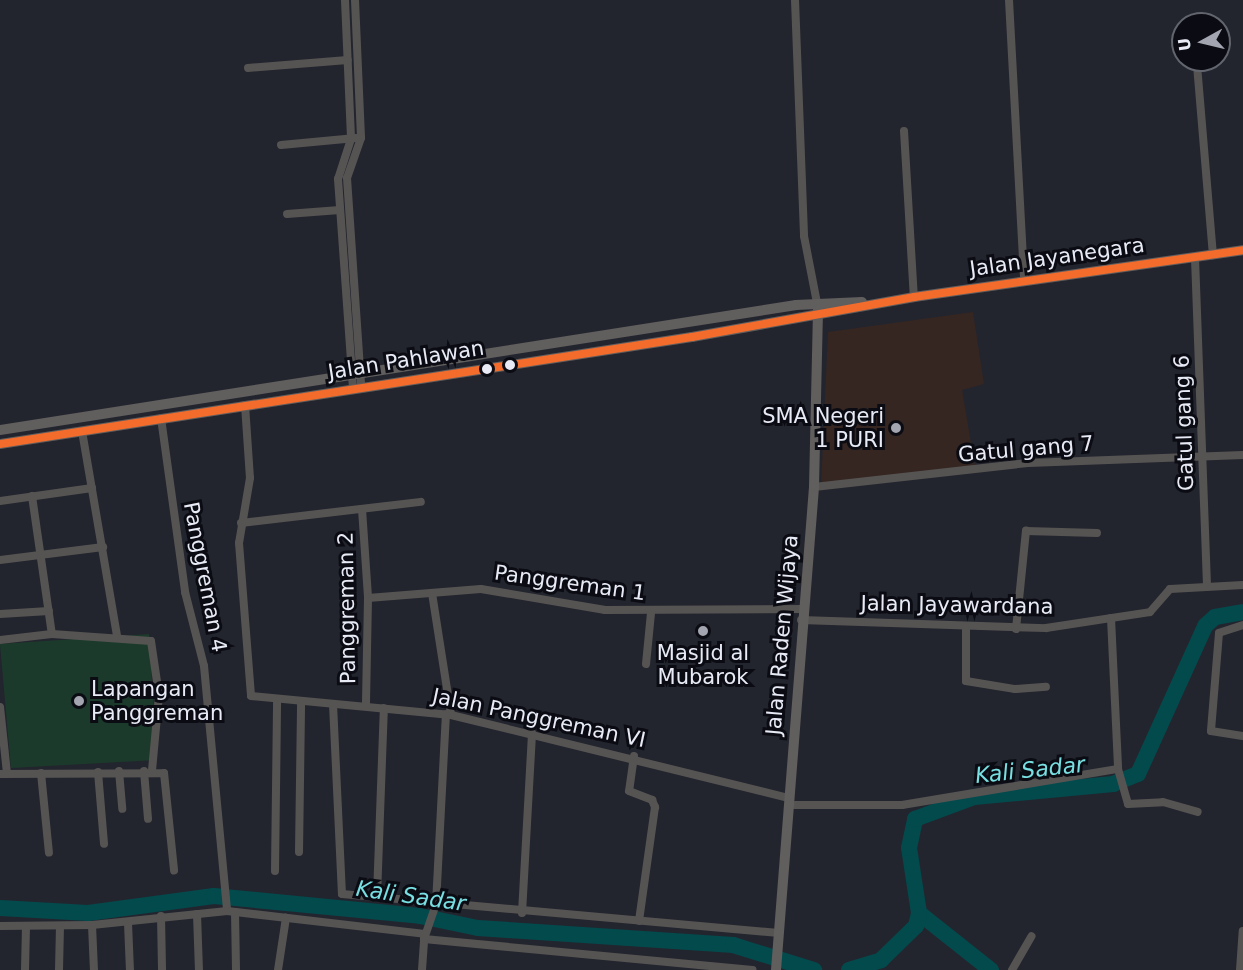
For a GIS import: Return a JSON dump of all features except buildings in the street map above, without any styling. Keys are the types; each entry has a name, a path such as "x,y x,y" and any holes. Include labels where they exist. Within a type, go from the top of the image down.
{"main road":[{"name":"Jalan Jayanegara","path":"819,316 914,297 1243,250"},
{"name":"Jalan Jayanegara","path":"818,303 877,303"},
{"name":"Jalan Raden Wijaya","path":"776,968 802,614 814,487 818,303"},
{"name":"Jalan Pahlawan","path":"0,430 818,303"},
{"name":"Jalan Pahlawan","path":"0,444 487,366 819,316"},
{"path":"485,354 487,366"},
{"path":"183,401 184,415"}],"street":[{"path":"345,0 351,139 339,173 340,210 357,387"},
{"path":"355,0 361,138 346,178 355,374"},
{"path":"795,0 804,236 818,303"},
{"path":"1009,0 1024,281"},
{"path":"248,69 348,60"},
{"path":"1198,72 1213,255"},
{"path":"904,131 914,297"},
{"path":"281,145 361,138"},
{"path":"287,214 340,210"},
{"name":"Gatul gang 6","path":"1195,258 1208,587"},
{"path":"245,405 250,478 241,523 421,502"},
{"name":"Panggreman 4","path":"161,418 185,592 204,666 224,886 226,900 231,911 236,970"},
{"path":"82,431 117,635"},
{"name":"Gatul gang 7","path":"814,487 1028,463 1243,455"},
{"path":"0,501 92,488"},
{"path":"32,496 52,634"},
{"name":"Panggreman 2","path":"362,509 368,598 366,706"},
{"name":"Jalan Panggreman VI","path":"241,523 249,692 277,700 366,706 448,715 634,756 789,801 902,805 1118,771"},
{"path":"1017,629 1026,531 1097,533"},
{"path":"0,560 103,547"},
{"name":"Jalan Jayawardana","path":"802,614 1017,629 1111,618 1154,610 1170,589 1243,585"},
{"name":"Panggreman 1","path":"368,598 498,590 605,610 651,613 802,614"},
{"path":"422,970 425,936 436,904 448,715 432,593"},
{"path":"0,614 49,611"},
{"path":"646,664 651,613"},
{"path":"1111,618 1118,771 1128,804 1163,802 1198,812"},
{"path":"1243,625 1219,633 1211,731 1243,736"},
{"path":"966,626 966,681 1015,689 1046,687"},
{"path":"0,640 52,634 117,635 152,644 159,694 148,771 148,819"},
{"path":"275,871 277,700"},
{"path":"299,852 301,702"},
{"path":"333,704 338,890 522,913 639,921 779,935"},
{"path":"0,707 3,774 148,771 167,776 174,870"},
{"path":"377,896 384,708"},
{"path":"522,913 532,733"},
{"path":"634,756 629,791 652,800 655,807 639,921"},
{"path":"119,771 122,809"},
{"path":"98,772 104,844"},
{"path":"41,773 49,853"},
{"path":"0,926 92,926 128,923 161,916 231,911 425,936 753,970"},
{"path":"197,914 199,970"},
{"path":"161,916 162,970"},
{"path":"278,970 286,918"},
{"path":"128,923 130,970"},
{"path":"25,970 26,926"},
{"path":"92,926 94,970"},
{"path":"59,970 60,927"},
{"path":"1240,970 1243,931"},
{"path":"1012,970 1032,936"}],"shaded area":[{"name":"SMA Negeri 1 PURI","path":"973,312 984,384 962,390 975,467 821,486 828,332"}],"green space":[{"name":"Lapangan Panggreman","path":"149,634 157,760 11,768 0,644"}],"waterway":[{"name":"Kali Sadar","path":"849,970 881,960 916,926 919,913 909,848 915,819 974,797 1113,784 1138,774 1205,626 1215,617 1243,612"},
{"name":"Kali Sadar","path":"0,908 88,913 214,896 420,916 478,928 733,945 814,970"},
{"path":"919,913 991,970"}],"transit line":[{"path":"0,444 692,337 914,297 1243,250"}],"place":[{"name":"SMA Negeri 1 PURI","path":"896,428"},
{"name":"Masjid al Mubarok","path":"703,631"},
{"name":"Lapangan Panggreman","path":"79,701"}]}
